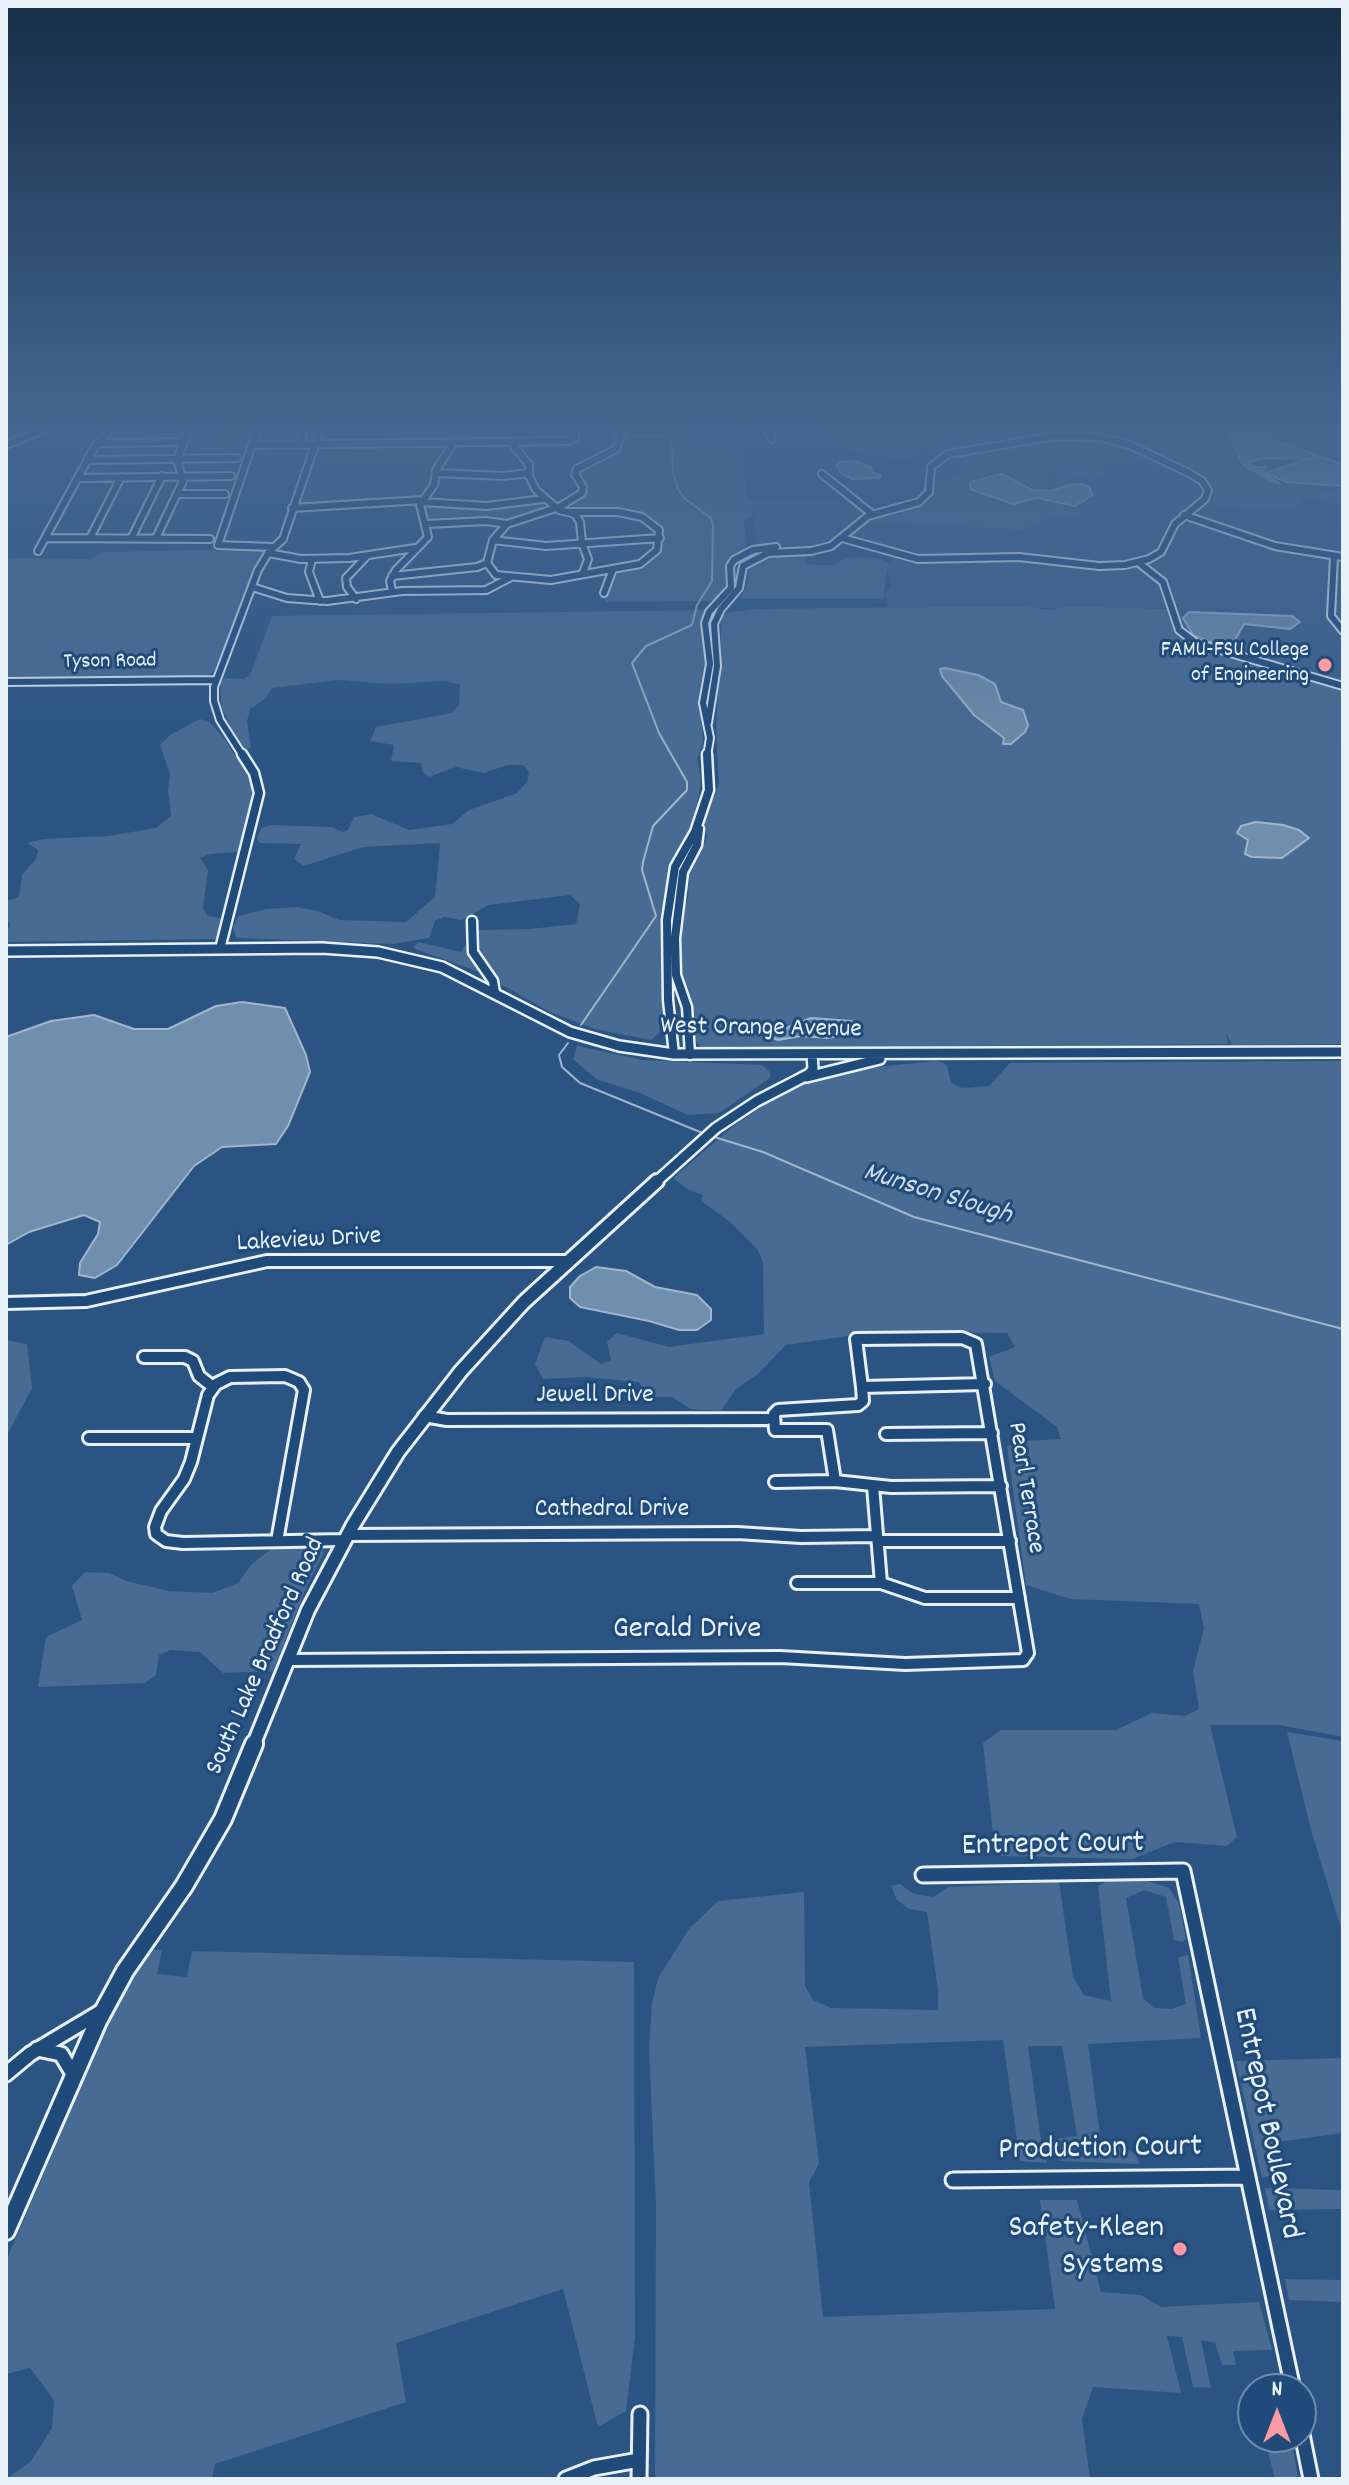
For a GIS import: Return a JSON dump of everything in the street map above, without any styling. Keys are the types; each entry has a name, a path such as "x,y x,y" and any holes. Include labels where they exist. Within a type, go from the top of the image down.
{"main road":[{"name":"West Orange Avenue","path":"6,951 322,948 378,952 442,967 570,1032 619,1046 674,1054 1343,1052"},
{"path":"803,1078 812,1070 812,1054"},
{"name":"South Lake Bradford Road","path":"6,2231 73,2074 125,1971 191,1875 223,1819 287,1660 346,1537 424,1416 509,1318 716,1128 757,1101 803,1078 859,1063 925,1054"}],"street":[{"path":"38,551 41,546"},
{"path":"228,546 271,550 312,559 366,557 415,548"},
{"path":"220,949 259,793 254,773 228,735 217,712 213,694 215,680 252,587 275,546"},
{"path":"392,591 392,576 418,546"},
{"path":"491,546 487,563 492,573 551,580 645,561 658,546"},
{"path":"583,546 588,559 583,573"},
{"path":"674,1054 668,986 668,908 675,867 699,822 710,786 706,761 710,741 703,703 710,664 706,619 731,588 730,566 734,560 747,552 813,546"},
{"path":"871,546 918,559 1019,557 1107,566 1139,563 1161,552 1164,546"},
{"path":"1275,546 1343,557"},
{"path":"708,723 717,666 715,620 739,588 743,566 766,550"},
{"path":"1334,556 1331,616 1343,631"},
{"path":"356,599 347,587 346,578 366,557"},
{"path":"312,559 309,572 320,601"},
{"path":"392,576 477,567 487,563"},
{"path":"1139,563 1166,586 1177,626 1192,641 1215,652 1343,686"},
{"path":"604,593 613,569"},
{"path":"252,587 287,598 320,601 356,599 392,591 486,590 511,577"},
{"path":"486,590 489,600"},
{"name":"Tyson Road","path":"6,682 215,680"},
{"path":"690,1055 687,1007 676,975 675,938 682,878 699,840 699,822"},
{"path":"472,921 473,952 493,981 495,993"},
{"name":"Lakeview Drive","path":"6,1303 86,1301 267,1261 569,1261"},
{"name":"Pearl Terrace","path":"862,1387 856,1339 969,1339 978,1347 1019,1598"},
{"path":"144,1357 185,1357 193,1361 199,1376 212,1388"},
{"path":"89,1438 197,1438 212,1388 230,1377 285,1376 303,1386 305,1397 277,1541"},
{"path":"835,1481 827,1430 775,1430 774,1414 778,1410 858,1405 863,1401 862,1387 985,1384"},
{"name":"Jewell Drive","path":"424,1416 447,1420 767,1419"},
{"path":"886,1434 992,1433"},
{"name":"Cathedral Drive","path":"197,1438 187,1473 157,1520 156,1534 166,1541 737,1533 1010,1541"},
{"path":"775,1482 1001,1486"},
{"path":"873,1486 881,1583"},
{"path":"797,1583 881,1583 925,1598 1019,1598"},
{"name":"Gerald Drive","path":"287,1660 780,1657 905,1664 1010,1663 1023,1660 1028,1653 1019,1598"},
{"name":"Entrepot Court","path":"923,1875 1183,1871"},
{"name":"Entrepot Boulevard","path":"1183,1871 1290,2373"},
{"path":"6,2074 37,2049 105,2009"},
{"path":"37,2049 61,2054 73,2074"},
{"name":"Production Court","path":"953,2180 1247,2177"},
{"path":"639,2479 640,2414"},
{"path":"1306,2453 1311,2479"},
{"path":"566,2479 594,2468 639,2460"}],"shaded area":[{"path":"659,546 747,548 728,561 724,589 714,601 607,602 603,598 618,571 637,566"},
{"path":"756,546 834,546 765,556"},
{"path":"863,546 1343,546 1343,689 1197,647 1180,637 1171,626 1168,608 888,607 885,590 891,589 887,565 892,564 889,554"},
{"path":"268,549 258,563 214,671 208,675 6,679 6,558 91,559 102,552"},
{"path":"805,555 805,563 815,565 835,565 843,559 860,557 881,559 888,563 883,599 740,599 748,583 748,571 758,560 766,556"},
{"path":"1020,606 1051,610 1068,606 1166,609 1179,637 1205,651 1343,689 1343,1044 1232,1045 1226,1033 1228,1044 701,1048 694,1038 682,976 681,919 688,897 689,875 707,837 704,820 719,784 716,728 722,617 726,613 754,609"},
{"path":"707,610 702,630 706,668 700,699 703,743 697,758 701,778 699,795 690,828 668,869 663,990 669,1025 651,1040 595,1029 550,1012 479,972 413,948 418,942 461,952 475,930 576,924 580,904 570,895 489,905 461,920 444,917 435,921 429,938 394,944 236,938 233,927 239,916 266,909 296,907 318,911 339,920 406,922 435,897 440,843 363,847 304,866 294,859 301,844 260,843 257,838 261,828 272,825 331,827 343,832 348,830 354,817 371,814 409,830 452,824 469,810 517,793 527,782 529,772 523,765 507,765 484,773 456,767 429,777 422,771 421,763 391,761 394,745 370,741 376,727 452,713 459,705 460,684 444,681 391,684 338,680 272,688 265,699 250,709 247,721 251,747 247,750 237,740 222,708 220,683 225,678 244,679 250,675 272,616"},
{"path":"1189,612 1292,616 1300,622 1290,629 1244,624 1233,644 1226,648 1193,635 1183,618"},
{"path":"940,669 978,675 995,684 1001,702 1023,710 1028,725 1025,732 1011,744 1003,744 1004,738 974,715 942,676"},
{"path":"200,719 209,722 224,738 247,774 252,790 250,819 239,852 210,854 200,858 208,870 203,908 207,916 221,918 216,939 6,942 6,932 11,923 6,921 6,901 19,897 22,875 36,859 38,850 27,843 43,839 108,836 156,828 171,816 170,774 160,745 170,735"},
{"path":"1256,822 1283,825 1299,830 1309,838 1282,858 1252,857 1245,854 1248,840 1237,833 1241,826"},
{"path":"242,1002 285,1008 306,1055 310,1072 288,1126 276,1144 222,1147 194,1166 117,1265 95,1278 79,1275 80,1263 98,1234 100,1222 84,1215 29,1232 6,1245 6,1037 51,1021 94,1015 134,1029 168,1029 216,1006"},
{"path":"811,1018 851,1021 860,1026 862,1032 828,1038 801,1036 778,1040 769,1036 773,1029 784,1029"},
{"path":"577,1046 642,1060 762,1065 771,1073 770,1078 719,1113 688,1115 640,1093 596,1079 573,1059"},
{"path":"937,1061 947,1065 951,1083 962,1088 989,1086 1010,1063 1343,1061 1343,1737 1280,1725 1210,1725 1237,1837 1227,1846 1175,1842 1132,1859 1002,1856 994,1844 983,1743 1001,1730 1116,1730 1152,1713 1185,1716 1199,1709 1193,1671 1204,1628 1199,1604 1070,1599 1026,1585 1007,1446 1022,1441 1061,1439 1057,1427 995,1381 989,1357 1015,1347 1007,1333 875,1332 786,1345 758,1374 736,1389 721,1411 691,1409 672,1397 648,1397 639,1382 585,1377 543,1379 535,1364 545,1337 569,1341 601,1364 611,1360 607,1342 617,1333 669,1347 764,1334 763,1262 757,1249 729,1221 701,1201 703,1195 687,1189 673,1178 731,1128 767,1103 812,1080 866,1068"},
{"path":"596,1267 626,1271 655,1287 697,1295 711,1309 711,1320 697,1330 679,1330 580,1307 570,1298 570,1287 580,1276"},
{"path":"6,1340 27,1344 32,1388 6,1437"},
{"path":"275,1546 322,1548 324,1553 306,1588 273,1671 223,1673 200,1652 171,1650 159,1655 156,1675 145,1683 38,1687 46,1637 82,1620 72,1586 85,1572 109,1573 126,1581 169,1591 213,1593 238,1583 251,1565"},
{"path":"1287,1732 1343,1741 1343,1935 1311,1830"},
{"path":"1110,1879 1145,1880 1169,1888 1179,1903 1186,1939 1182,1942 1174,1940 1166,1897 1144,1890 1126,1898 1143,1998 1154,2008 1172,2009 1186,2004 1178,1957 1188,1955 1201,2038 1088,2044 1101,2143 1124,2145 1137,2156 1139,2164 1059,2161 1056,2139 1077,2136 1062,2046 1028,2046 1041,2141 1048,2154 1046,2163 1020,2161 1003,2040 805,2047 819,2164 809,2182 823,2317 1055,2309 1040,2200 1077,2200 1101,2292 1141,2295 1161,2307 1259,2302 1272,2350 1233,2351 1236,2365 1222,2365 1215,2343 1201,2340 1211,2388 1193,2387 1182,2337 1167,2336 1181,2393 1093,2387 1082,2419 1090,2479 655,2479 656,2205 649,2048 652,2003 658,1978 689,1929 718,1901 804,1892 805,1986 813,2000 831,2008 938,2010 927,1912 909,1909 897,1900 891,1886 900,1884 914,1894 933,1897 949,1887 1059,1882 1073,1977 1084,1995 1111,2001 1098,1886"},
{"path":"145,1949 162,1950 157,1974 187,1977 192,1951 634,1962 635,2337 626,2411 598,2427 563,2289 396,2343 406,2402 215,2464 212,2479 6,2479 31,2461 52,2428 54,2400 30,2368 6,2374 6,2261 75,2101 85,2062"},
{"path":"1343,2058 1343,2133 1277,2142 1273,2174 1262,2178 1236,2061"},
{"path":"1265,2188 1343,2190 1343,2209 1269,2210"},
{"path":"1285,2279 1343,2280 1343,2302 1289,2300"},
{"path":"1268,2453 1294,2453 1298,2479 1275,2479"}],"waterway":[{"name":"Munson Slough","path":"581,1025 656,916 642,870 643,862 653,826 687,790 687,782 659,733 632,663 646,646 692,625 697,605 712,581 713,546"},
{"name":"Munson Slough","path":"568,1043 559,1055 562,1067 580,1083 705,1134"},
{"name":"Munson Slough","path":"711,1136 763,1152 914,1217 1343,1329"}],"place":[{"name":"FAMU-FSU College of Engineering","path":"1325,665"},
{"name":"Safety-Kleen Systems","path":"1180,2249"}]}
